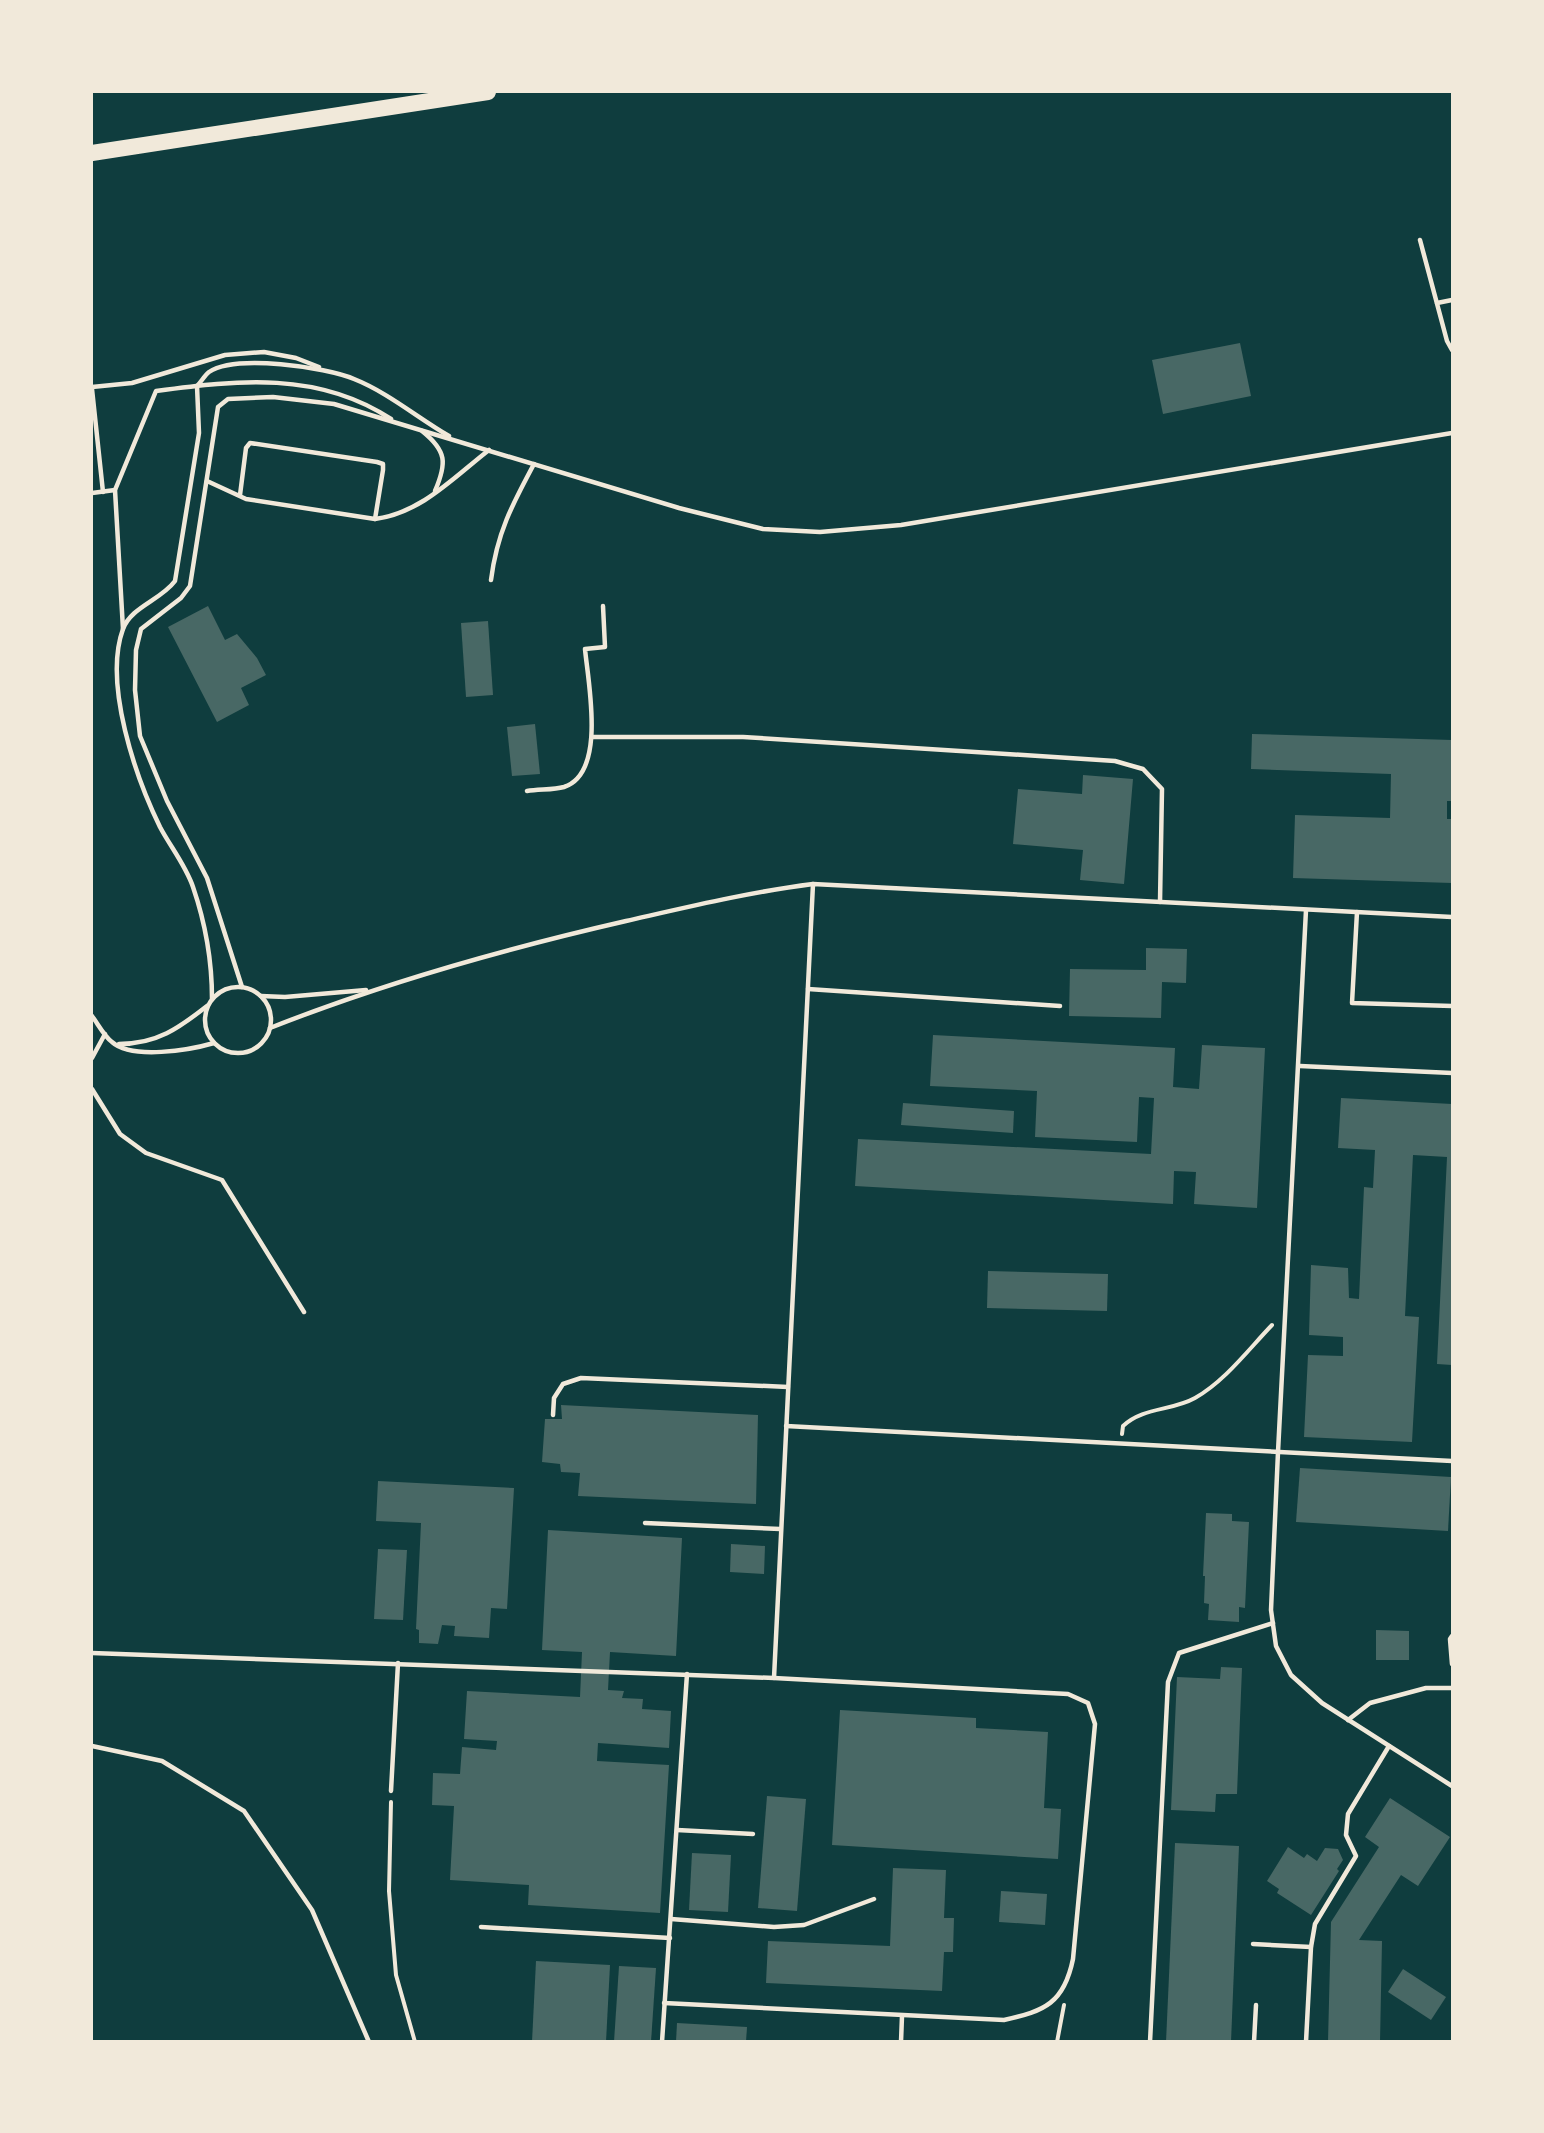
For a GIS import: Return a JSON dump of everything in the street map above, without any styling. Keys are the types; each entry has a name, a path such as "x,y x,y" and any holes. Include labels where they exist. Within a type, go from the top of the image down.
{"highway":[{"path":"92,153 488,92"}],"lane":[{"path":"1420,240 1447,342 1452,350"},
{"path":"1437,303 1452,300"},
{"path":"103,492 92,388 132,383 225,355 264,352 296,358 355,379 456,440"},
{"path":"123,629 132,615 166,594 175,581 199,433 197,386 210,372 227,366 263,363 326,370"},
{"path":"212,999 211,966 193,885 160,826 132,761 121,714 118,662 123,629 115,490 156,391 272,381 337,392 370,405 397,423"},
{"path":"242,987 207,878 167,801 140,736 135,690 136,650 141,629 181,598 190,586 218,407 228,399 273,397 334,405 679,508 763,529 820,532 901,525 1452,433"},
{"path":"420,429 437,443 443,456 443,473 434,493"},
{"path":"240,495 246,448 250,443 377,462 382,464 383,470 375,519"},
{"path":"207,482 240,495 375,519 395,516 411,510 489,450"},
{"path":"491,580 496,545 510,509 534,464"},
{"path":"92,493 115,490"},
{"path":"527,790 566,786 583,771 592,750 585,649 605,647 603,606"},
{"path":"591,737 743,737 1034,753 1115,760 1135,765 1151,775 1162,789 1160,902"},
{"path":"774,1678 813,884"},
{"path":"270,1028 371,989 473,958 757,891 813,884 1452,917"},
{"path":"1306,910 1271,1610 1276,1646 1291,1675 1322,1703 1452,1786"},
{"path":"1357,912 1352,1003 1452,1006"},
{"path":"113,1044 141,1042 174,1032 207,1006 220,991 242,987 261,996 285,997 371,989"},
{"path":"808,988 1060,1006"},
{"path":"207,1006 205,1025 214,1043 231,1052 241,1053 260,1045 270,1028 270,1011 261,996"},
{"path":"92,1016 113,1044 144,1052 195,1048 214,1043"},
{"path":"92,1058 105,1034"},
{"path":"1300,1066 1452,1073"},
{"path":"92,1089 120,1134 146,1153 222,1180 304,1312"},
{"path":"554,1415 554,1398 563,1384 582,1378 788,1387"},
{"path":"786,1426 1452,1461"},
{"path":"645,1523 780,1529"},
{"path":"1150,2042 1168,1683 1179,1653 1273,1623"},
{"path":"1452,1636 1450,1639 1452,1664"},
{"path":"92,1653 774,1678 1068,1694 1088,1703 1095,1724 1074,1948 1069,1981 1055,2001 1033,2014 1004,2020 664,2003"},
{"path":"391,1791 398,1663"},
{"path":"662,2042 687,1674"},
{"path":"1348,1720 1370,1703 1426,1688 1452,1688"},
{"path":"92,1746 162,1761 244,1811 312,1910 369,2042"},
{"path":"1306,2042 1311,1947 1315,1924 1356,1856 1346,1835 1348,1814 1389,1746"},
{"path":"677,1830 753,1834"},
{"path":"672,1919 774,1927 804,1924 874,1899"},
{"path":"481,1927 670,1938"},
{"path":"1253,1944 1311,1947"},
{"path":"1254,2042 1256,2006"},
{"path":"901,2042 902,2016"}],"path":[{"path":"1121,1444 1123,1426 1134,1416 1192,1400 1212,1387 1285,1312"},
{"path":"391,1791 389,1891 396,1975 415,2042"},
{"path":"1057,2042 1069,1981"}],"building":[{"path":"1240,343 1251,396 1163,414 1152,360"},
{"path":"208,606 225,640 237,634 257,658 266,675 241,688 249,705 217,722 168,627"},
{"path":"488,621 493,695 466,697 461,623"},
{"path":"535,724 540,774 512,776 507,727"},
{"path":"1252,734 1452,740 1452,801 1447,801 1447,819 1452,819 1452,883 1293,878 1295,815 1390,818 1391,774 1251,769"},
{"path":"1083,775 1133,779 1124,884 1080,880 1083,850 1013,844 1018,789 1082,794"},
{"path":"1146,948 1187,949 1186,983 1162,982 1161,1018 1069,1016 1070,969 1146,970"},
{"path":"933,1035 1175,1048 1173,1087 1199,1089 1202,1045 1265,1048 1257,1208 1194,1204 1196,1172 1174,1171 1173,1204 855,1186 858,1139 1151,1154 1154,1098 1139,1097 1137,1142 1035,1137 1037,1091 930,1086"},
{"path":"1341,1098 1452,1104 1452,1365 1437,1364 1447,1157 1413,1155 1405,1316 1419,1317 1412,1442 1304,1437 1308,1355 1343,1356 1343,1337 1309,1335 1311,1265 1348,1268 1349,1298 1359,1299 1364,1187 1373,1188 1375,1150 1338,1148"},
{"path":"903,1103 1014,1111 1013,1133 901,1125"},
{"path":"988,1271 1108,1274 1107,1311 987,1308"},
{"path":"561,1405 758,1415 756,1504 578,1496 580,1473 561,1472 560,1464 542,1462 545,1419 562,1419"},
{"path":"1300,1468 1451,1477 1448,1531 1296,1522"},
{"path":"378,1481 514,1488 507,1609 491,1608 489,1638 454,1636 455,1626 442,1625 438,1644 419,1643 419,1630 416,1629 421,1523 376,1521"},
{"path":"1206,1513 1232,1514 1232,1521 1249,1522 1245,1608 1239,1607 1239,1622 1208,1620 1209,1604 1204,1603 1205,1576 1203,1576"},
{"path":"548,1530 682,1538 676,1656 610,1652 608,1690 624,1691 622,1698 643,1699 642,1709 671,1711 669,1748 598,1743 597,1761 669,1765 660,1913 528,1905 529,1885 450,1880 454,1806 432,1805 433,1773 460,1774 462,1747 496,1750 497,1741 464,1739 467,1691 580,1697 582,1652 542,1650"},
{"path":"731,1544 765,1546 764,1574 730,1572"},
{"path":"378,1549 407,1550 403,1620 374,1619"},
{"path":"1376,1630 1409,1631 1409,1660 1376,1660"},
{"path":"1221,1667 1242,1668 1237,1794 1216,1794 1215,1812 1171,1810 1177,1677 1220,1679"},
{"path":"840,1710 976,1718 976,1728 1048,1732 1044,1808 1061,1809 1058,1859 832,1845"},
{"path":"767,1796 806,1799 797,1911 758,1908"},
{"path":"1390,1798 1450,1837 1418,1886 1401,1875 1359,1940 1382,1941 1380,2042 1328,2042 1331,1922 1379,1847 1365,1837"},
{"path":"1175,1843 1239,1846 1231,2042 1166,2042"},
{"path":"1288,1847 1304,1858 1307,1854 1317,1861 1325,1848 1338,1849 1343,1860 1337,1869 1339,1871 1311,1915 1277,1893 1279,1889 1267,1881"},
{"path":"692,1853 731,1855 728,1912 689,1910"},
{"path":"893,1868 946,1870 944,1918 954,1918 953,1952 944,1952 942,1991 766,1983 768,1941 890,1946"},
{"path":"1001,1891 1047,1894 1045,1925 999,1922"},
{"path":"536,1961 610,1965 606,2042 532,2042"},
{"path":"619,1966 656,1968 651,2042 614,2042"},
{"path":"1403,1969 1446,1997 1431,2020 1388,1992"},
{"path":"677,2023 747,2027 746,2042 676,2042"}]}
